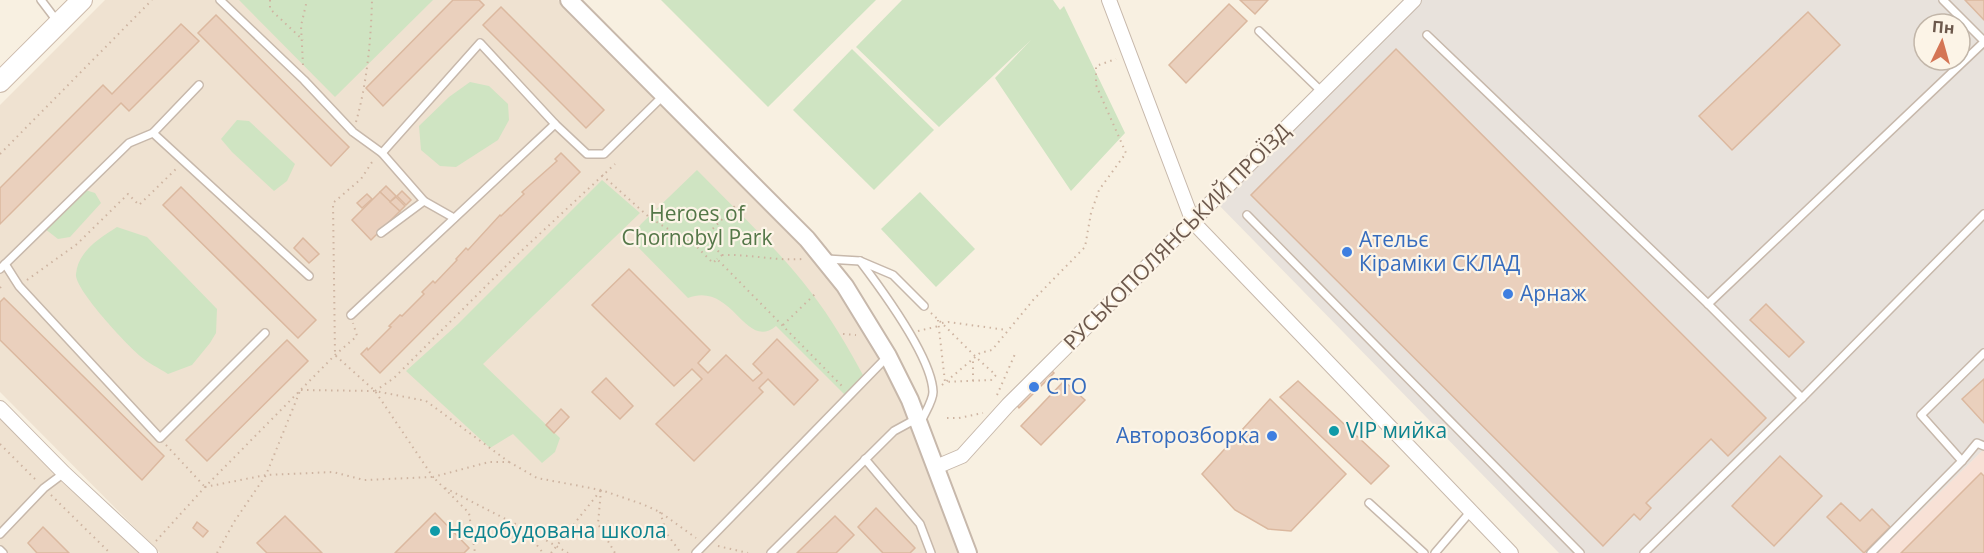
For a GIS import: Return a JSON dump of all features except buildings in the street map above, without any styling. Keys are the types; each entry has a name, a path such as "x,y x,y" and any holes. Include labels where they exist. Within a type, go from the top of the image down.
{"main road":[{"path":"0,82 82,0"}],"street":[{"path":"569,0 760,191 824,259 863,314 888,356 919,421 968,553"},
{"path":"1109,0 1193,222 1511,553"},
{"name":"РУСЬКОПОЛЯНСЬКИЙ ПРОЇЗД","path":"936,467 962,456 1008,405 1414,0"},
{"path":"0,408 148,552"}],"lane":[{"path":"41,0 58,23"},
{"path":"220,0 304,80 353,132 382,153 424,201 454,218"},
{"path":"1708,304 1984,42 1943,0"},
{"path":"1259,31 1321,91"},
{"path":"1426,35 1708,304 1802,398"},
{"path":"382,153 480,43 555,124 587,154 604,154 664,95"},
{"path":"199,85 153,133 129,143 2,267 160,438 265,333"},
{"path":"351,315 555,124"},
{"path":"153,133 309,276"},
{"path":"381,233 424,201"},
{"path":"1644,553 1984,214"},
{"path":"1247,215 1580,553"},
{"path":"824,259 861,261 893,275 924,306"},
{"path":"771,553 898,427 919,421 933,392 927,366 910,333 861,261"},
{"path":"1962,461 1921,415 1984,353"},
{"path":"696,553 888,356"},
{"path":"1871,553 1977,443 1984,446"},
{"path":"865,459 920,524 931,553"},
{"path":"0,534 44,488 64,472"},
{"path":"1370,503 1424,553"},
{"path":"1435,553 1471,511"}],"path":[{"path":"0,154 152,0"},
{"path":"270,0 270,9 303,40"},
{"path":"304,80 301,26 307,0"},
{"path":"353,132 361,105 371,33 372,0"},
{"path":"933,392 980,353 992,350 1034,299 1085,246 1090,213 1099,190 1126,153 1096,85 1096,66 1130,54"},
{"path":"382,153 374,157 361,179 333,203 335,355 375,391 433,477 469,513 475,553"},
{"path":"19,286 77,244 128,194 138,205 183,162"},
{"path":"375,391 394,378 517,255 615,164"},
{"path":"602,175 650,218 696,246 713,263 722,255 735,254 788,260 824,259"},
{"path":"696,246 736,206"},
{"path":"705,237 722,255"},
{"path":"717,259 850,394"},
{"path":"782,326 815,294"},
{"path":"924,306 975,358 996,375 991,380 945,382"},
{"path":"148,552 205,487 335,355 357,336 351,315"},
{"path":"938,320 945,382"},
{"path":"942,323 1009,331"},
{"path":"973,381 975,358"},
{"path":"301,390 375,391 426,401 509,462 537,478 601,490 660,512 705,542 748,553"},
{"path":"217,553 234,522 266,475 301,390"},
{"path":"947,418 959,418 1008,405"},
{"path":"160,438 205,487"},
{"path":"0,444 110,553"},
{"path":"205,487 266,475 333,472 364,480 433,477 489,462 509,462"},
{"path":"442,487 568,553"},
{"path":"551,553 601,490"},
{"path":"601,490 598,524 615,553"},
{"path":"660,512 668,534 681,553"},
{"path":"524,528 543,553"}],"shaded area":[{"path":"105,0 558,0 780,222 832,282 868,336 901,398 959,553 160,553 0,392 0,105"},
{"path":"1419,0 1984,0 1984,449 1878,553 1559,553 1213,199"},
{"path":"0,413 139,553 0,553"},
{"path":"1984,449 1984,553 1878,553"}],"green space":[{"path":"239,0 433,0 335,97"},
{"path":"661,0 876,0 768,107"},
{"path":"902,0 1053,0 1060,10 1064,6 1125,133 1071,191 995,78 1031,40 939,127 856,47"},
{"path":"852,49 934,130 874,190 793,110"},
{"path":"470,82 489,86 508,104 509,120 498,140 456,167 440,166 421,150 419,126 449,97"},
{"path":"237,120 249,121 295,164 287,181 274,191 221,139"},
{"name":"Heroes of Chornobyl Park","path":"697,170 784,259 832,322 864,377 846,396 776,326 765,332 756,330 716,299 703,295 688,298 635,244 636,231 641,224"},
{"path":"602,180 640,213 483,364 560,438 555,452 542,463 513,434 490,448 406,371 458,324"},
{"path":"79,188 95,193 101,203 70,237 58,239 40,225"},
{"path":"920,192 975,249 936,287 881,229"},
{"path":"117,227 147,237 217,309 216,333 192,365 168,374 143,359 102,317 83,292 76,274 81,258 97,241"}],"place":[{"name":"Ательє Кіраміки СКЛАД","path":"1347,252"},
{"name":"Арнаж","path":"1508,294"},
{"name":"СТО","path":"1034,387"},
{"name":"VIP мийка","path":"1334,431"},
{"name":"Авторозборка","path":"1272,436"},
{"name":"Недобудована школа","path":"435,531"}]}
